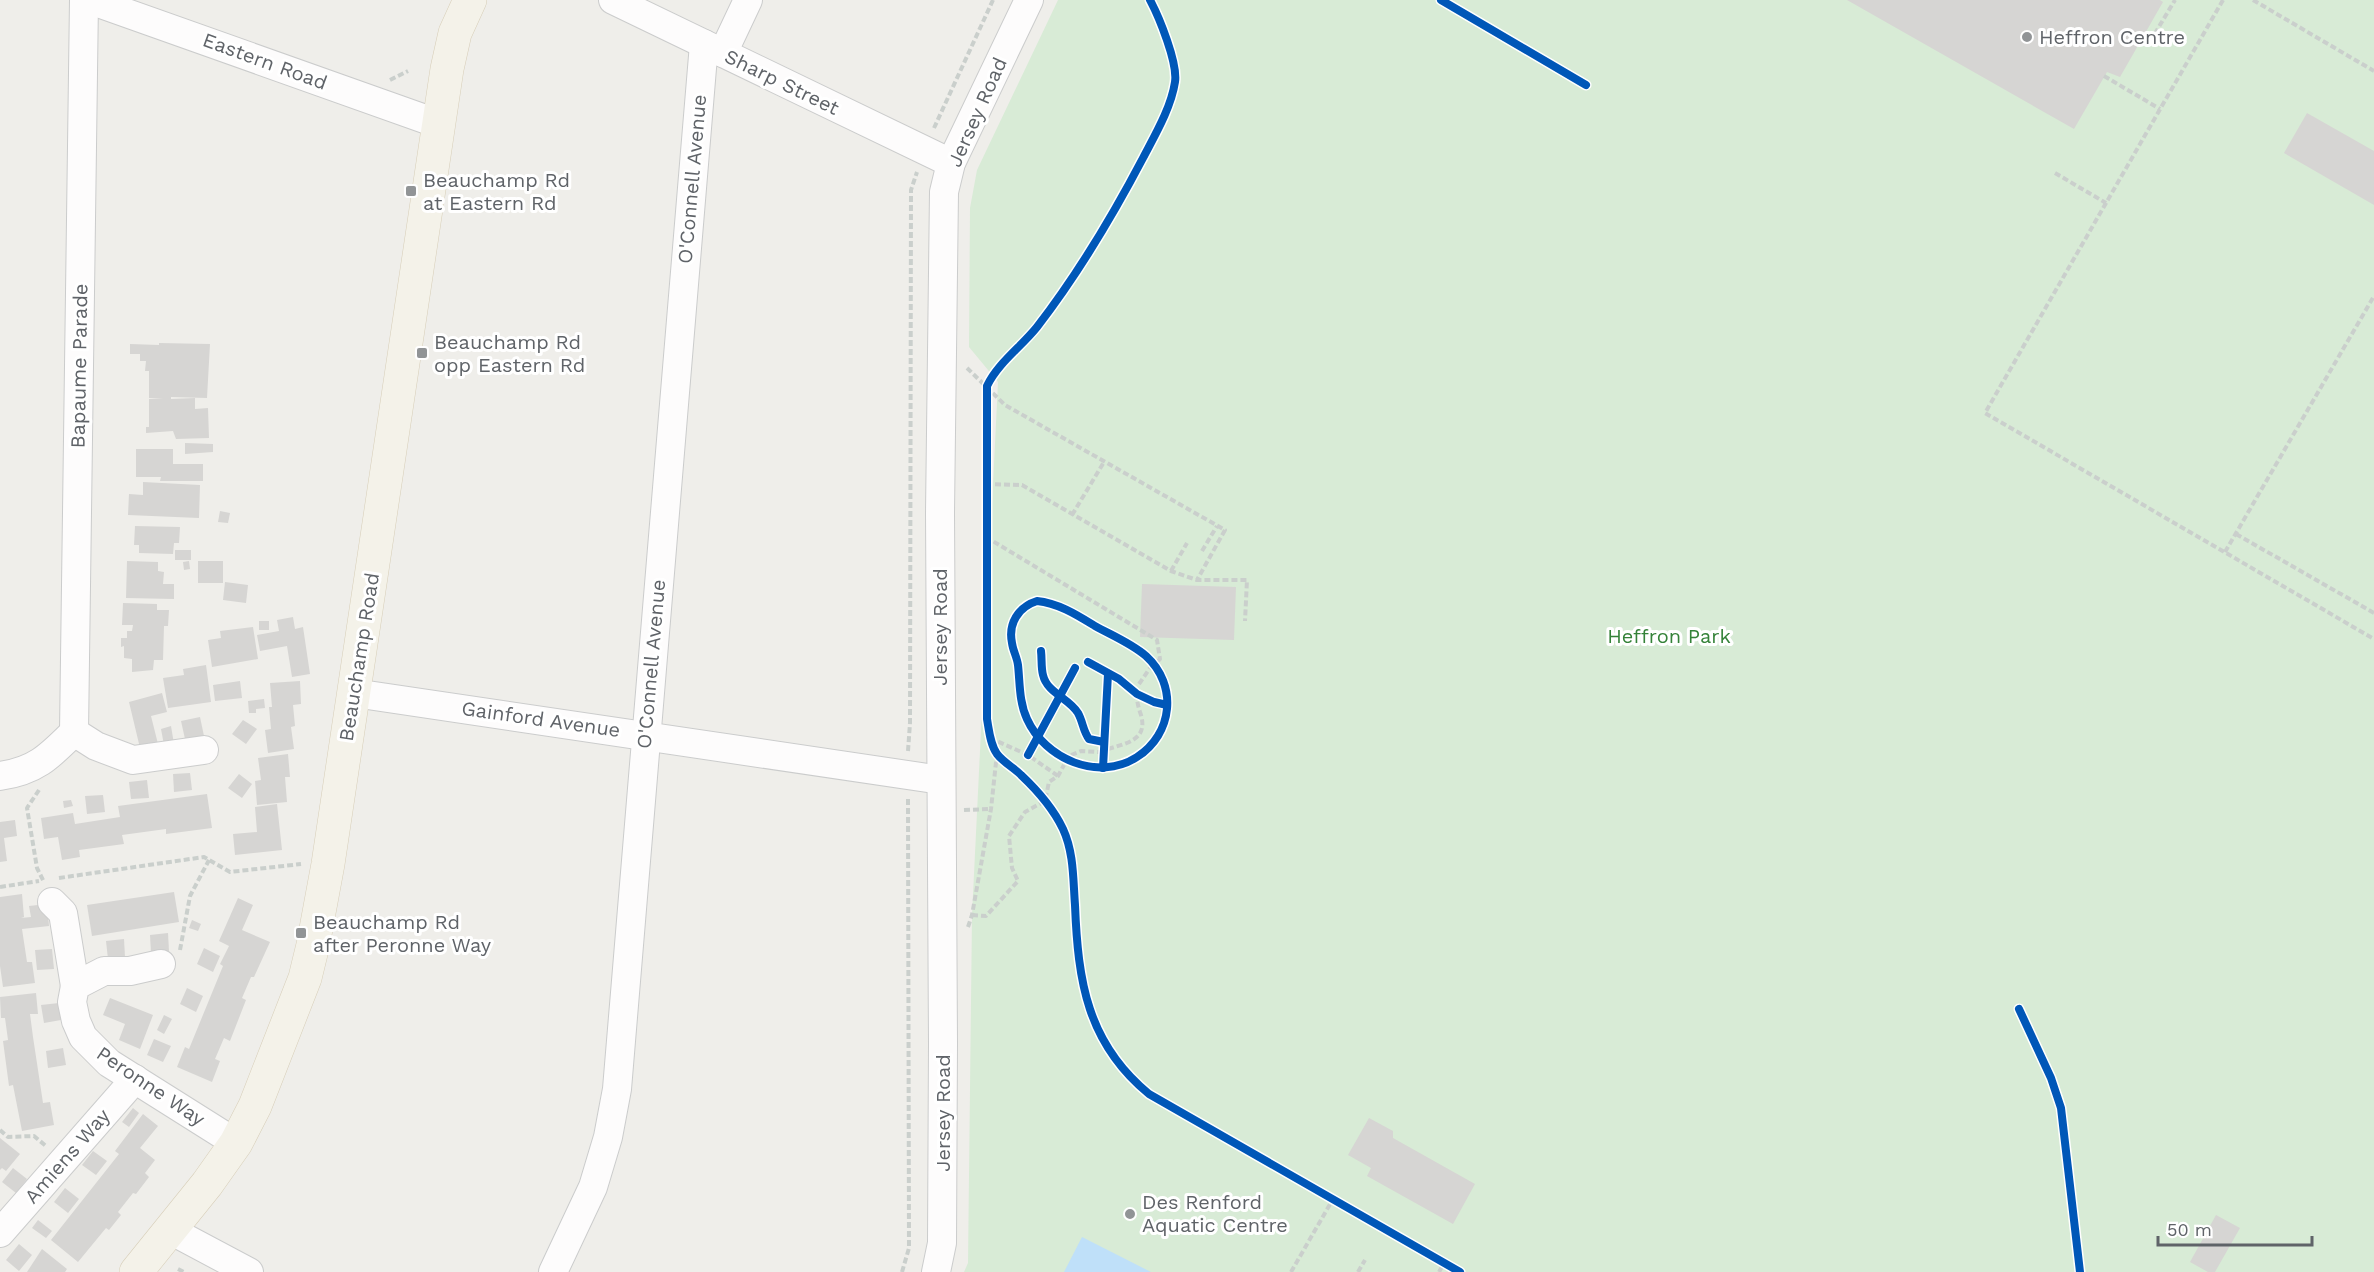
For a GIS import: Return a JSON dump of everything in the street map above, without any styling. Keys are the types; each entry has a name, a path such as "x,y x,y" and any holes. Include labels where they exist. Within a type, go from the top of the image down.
{"main road":[{"name":"Beauchamp Road","path":"136,1272 207,1184 236,1143 255,1106 305,978 328,864 447,69 453,42 470,0"}],"street":[{"name":"Bapaume Parade","path":"74,732 84,0"},
{"name":"Eastern Road","path":"90,0 439,124"},
{"name":"Sharp Street","path":"613,0 951,163"},
{"path":"714,49 748,0"},
{"name":"Jersey Road","path":"936,1272 942,1231 940,513 944,192 951,163 1029,0"},
{"name":"O'Connell Avenue","path":"553,1272 593,1187 608,1137 617,1089 646,735 714,49"},
{"name":"Gainford Avenue","path":"354,693 941,780"},
{"path":"0,777 12,775 43,762 74,732 96,746 133,760 204,750"},
{"name":"Peronne Way","path":"48,891 63,914 75,986 72,1002 76,1021 83,1037 109,1063 236,1143"},
{"path":"75,986 104,971 130,971 161,964"},
{"name":"Amiens Way","path":"0,1233 135,1079"},
{"path":"170,1230 249,1272"}],"path":[{"path":"2141,44 2151,40 2175,0"},
{"path":"2223,0 1984,413 2374,639"},
{"path":"2253,0 2262,2 2374,71"},
{"path":"2104,76 2160,110"},
{"path":"2055,173 2106,203"},
{"path":"2225,552 2374,296"},
{"path":"965,366 1005,405 1225,530 1197,580"},
{"path":"1072,515 1104,462"},
{"path":"986,473 986,495"},
{"path":"986,484 1022,485 1171,571 1197,580 1247,580 1245,621"},
{"path":"986,526 986,548"},
{"path":"1203,551 1217,526"},
{"path":"2236,534 2374,613"},
{"path":"986,537 1157,640 1160,659 1152,663 1136,686 1145,698"},
{"path":"1171,571 1187,543"},
{"path":"1152,663 1158,673"},
{"path":"1071,755 1081,751 1101,754 1106,745 1130,743 1142,733 1143,726 1136,707 1137,696"},
{"path":"988,729 997,753 1006,762"},
{"path":"990,738 1030,751 1058,776"},
{"path":"48,891 37,868 27,808 55,765 53,753"},
{"path":"986,756 997,753"},
{"path":"965,934 972,915 991,809 997,753"},
{"path":"1059,754 1077,765"},
{"path":"1048,804 1049,782 1058,776 1064,765"},
{"path":"1035,789 1048,804"},
{"path":"972,915 986,916 1018,881 1012,868 1009,836 1025,812 1048,804"},
{"path":"0,886 48,891 204,858 230,872 301,864"},
{"path":"161,964 180,952 190,896 209,860"},
{"path":"0,1130 8,1137 34,1137 63,1160"},
{"path":"1325,1194 1343,1205"},
{"path":"1291,1272 1333,1199"},
{"path":"1434,1257 1448,1265 1439,1272"},
{"path":"1358,1272 1365,1260"},
{"path":"178,1269 184,1272"}],"green space":[{"name":"Heffron Park","path":"1058,0 2374,0 2374,1272 964,1272 968,1263 972,915 998,382 969,347 970,208 977,170"}],"water":[{"path":"1082,1237 1151,1272 1064,1272"}],"building":[{"name":"Heffron Centre","path":"1847,0 2160,0 2163,2 2120,77 2107,72 2074,129"},
{"path":"2307,113 2374,151 2374,205 2284,153"},
{"path":"159,343 210,344 207,398 171,397 171,399 195,398 195,409 208,408 209,438 176,439 173,431 146,433 146,427 149,427 149,399 163,398 149,398 149,371 145,371 146,361 140,361 140,354 130,354 130,344 159,345"},
{"path":"185,443 213,444 213,452 185,454"},
{"path":"136,449 173,449 173,464 203,464 203,481 160,481 161,477 136,477"},
{"path":"143,482 200,485 199,518 128,515 129,494 143,495"},
{"path":"220,511 230,513 228,523 218,522"},
{"path":"135,526 180,527 179,543 174,543 173,554 139,553 139,545 134,545"},
{"path":"175,550 191,550 191,560 175,560"},
{"path":"127,561 158,562 158,571 164,572 163,584 174,584 174,599 126,598"},
{"path":"189,561 190,569 184,570 183,562"},
{"path":"198,561 223,561 223,583 198,583"},
{"path":"225,582 248,585 246,603 223,600"},
{"path":"1142,584 1236,587 1234,640 1140,637"},
{"path":"123,603 157,604 157,610 169,610 168,626 164,626 163,660 154,660 153,670 132,672 132,659 124,658 121,638 127,638 127,631 132,631 133,625 122,625"},
{"path":"293,617 295,629 303,627 310,674 292,677 287,646 260,651 257,635 279,631 277,620"},
{"path":"259,621 269,621 269,630 259,630"},
{"path":"253,627 258,659 212,667 208,640 221,638 220,631"},
{"path":"206,665 211,702 168,708 163,678 184,675 183,669"},
{"path":"240,681 242,698 215,701 213,685"},
{"path":"300,681 301,704 293,705 295,726 291,727 294,749 268,753 265,730 271,729 270,683"},
{"path":"162,693 167,712 151,716 158,744 140,748 129,702"},
{"path":"264,699 265,708 256,709 256,713 249,713 248,701"},
{"path":"200,717 204,736 185,739 181,721"},
{"path":"243,720 257,729 246,744 232,734"},
{"path":"171,726 174,744 164,745 161,729"},
{"path":"288,754 290,777 285,777 287,802 257,805 255,781 261,780 258,758"},
{"path":"190,773 192,790 174,792 173,774"},
{"path":"239,774 252,784 242,798 228,788"},
{"path":"147,780 149,798 131,799 129,782"},
{"path":"207,794 212,828 166,834 166,829 122,835 124,844 79,850 80,857 62,860 58,837 44,839 41,818 73,813 75,824 120,817 118,806"},
{"path":"103,795 105,812 87,814 85,796"},
{"path":"71,800 73,806 64,808 63,801"},
{"path":"277,804 282,850 235,855 233,834 257,832 255,807"},
{"path":"15,820 17,836 4,838 7,861 0,862 0,822"},
{"path":"174,892 179,922 92,936 87,905"},
{"path":"22,894 24,917 21,918 31,917 29,906 47,904 49,926 22,929 27,962 32,962 35,983 3,987 0,966 0,897"},
{"path":"238,898 253,905 242,930 270,942 242,998 246,1000 230,1041 224,1038 215,1059 220,1061 212,1082 177,1067 185,1047 189,1049 223,966 220,964 229,946 219,941"},
{"path":"192,920 201,924 198,931 189,928"},
{"path":"168,933 169,951 151,953 150,935"},
{"path":"124,939 125,957 108,959 106,941"},
{"path":"204,948 220,956 213,972 197,964"},
{"path":"52,949 54,969 37,970 35,950"},
{"path":"187,988 203,996 196,1012 180,1004"},
{"path":"36,993 38,1014 30,1014 33,1037 43,1103 50,1102 54,1125 22,1131 13,1085 9,1086 3,1041 8,1040 5,1018 1,1018 0,997"},
{"path":"110,998 153,1015 140,1049 119,1040 125,1024 103,1015"},
{"path":"59,1003 61,1020 44,1023 41,1005"},
{"path":"164,1015 172,1019 164,1034 157,1030"},
{"path":"154,1039 171,1046 163,1062 147,1055"},
{"path":"63,1048 66,1065 48,1068 46,1051"},
{"path":"133,1108 139,1113 129,1127 122,1122"},
{"path":"143,1114 158,1126 140,1148 155,1160 145,1173 149,1177 118,1212 121,1215 109,1230 106,1228 78,1262 51,1240 119,1154 115,1151"},
{"path":"1369,1118 1393,1131 1393,1138 1475,1184 1453,1224 1367,1176 1371,1168 1348,1155"},
{"path":"0,1138 20,1154 6,1171 2,1168 0,1170"},
{"path":"93,1151 107,1161 96,1175 82,1165"},
{"path":"13,1168 27,1179 16,1193 2,1182"},
{"path":"65,1188 79,1199 68,1213 54,1202"},
{"path":"2216,1215 2240,1228 2215,1272 2208,1272 2190,1262"},
{"path":"38,1220 52,1231 46,1238 32,1228"},
{"path":"19,1244 32,1255 19,1271 6,1260"},
{"path":"42,1249 67,1269 65,1272 27,1272"}],"cycle path":[{"path":"1150,0 1167,40 1174,64 1175,82 1166,111 1094,245 1037,327 1003,362 987,386 987,719 990,737 1002,760 1021,775 1055,814 1067,838 1072,866 1076,933 1083,985 1099,1032 1112,1054 1128,1074 1149,1094 1460,1272"},
{"path":"1441,0 1586,85"},
{"path":"1037,601 1067,610 1127,643 1146,656 1156,668 1167,695 1167,709 1158,736 1137,757 1122,764 1090,767 1059,755 1035,733 1022,706 1018,665 1011,636 1016,617 1025,607 1037,601"},
{"path":"1041,651 1045,681 1053,691 1074,708 1080,716 1089,739 1104,742"},
{"path":"1088,662 1119,679 1137,694 1167,705"},
{"path":"1028,755 1075,668"},
{"path":"1103,768 1108,674"},
{"path":"2019,1009 2051,1078 2061,1108 2080,1272"}],"place":[{"name":"Heffron Centre","path":"2027,37"},
{"name":"Beauchamp Rd at Eastern Rd","path":"411,191"},
{"name":"Beauchamp Rd opp Eastern Rd","path":"422,353"},
{"name":"Beauchamp Rd after Peronne Way","path":"301,933"},
{"name":"Des Renford Aquatic Centre","path":"1130,1214"}]}
